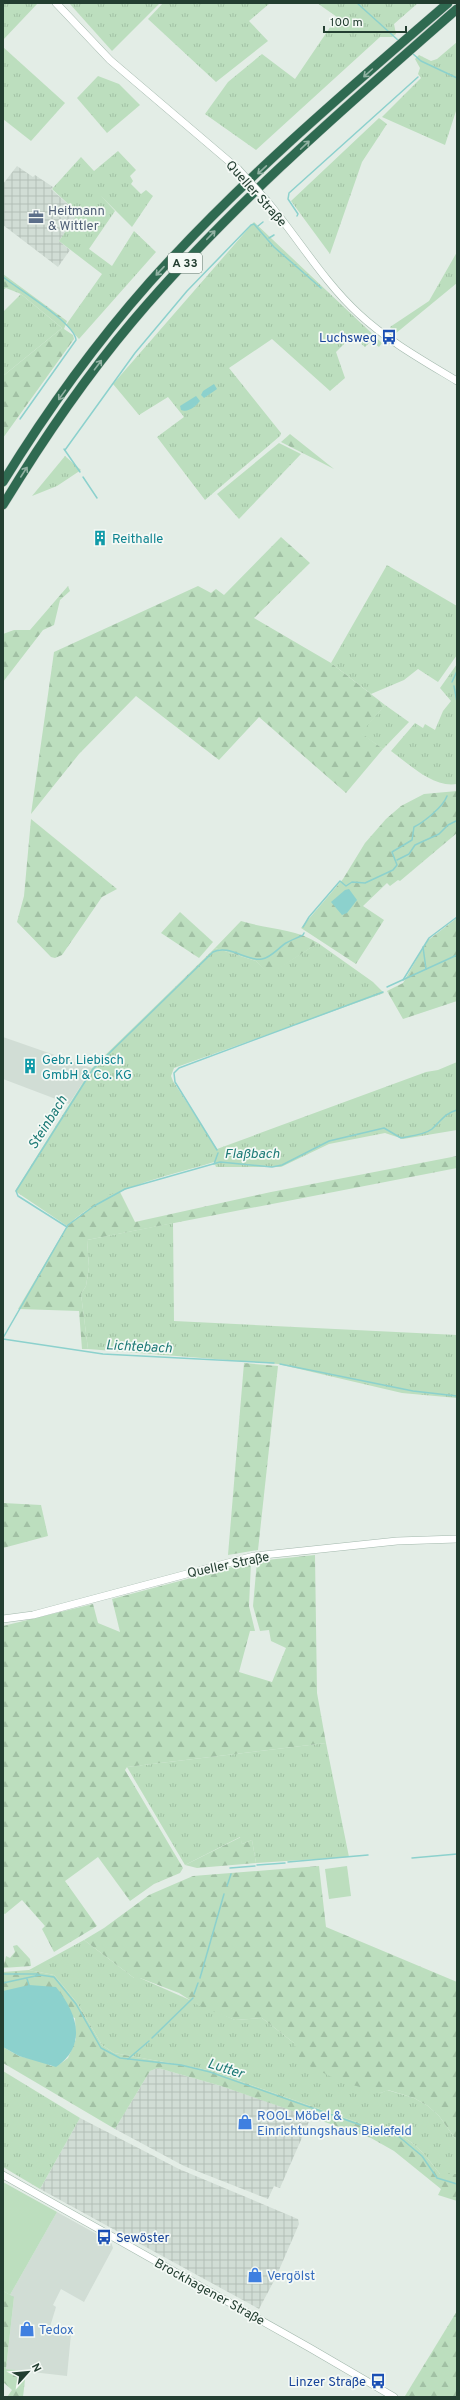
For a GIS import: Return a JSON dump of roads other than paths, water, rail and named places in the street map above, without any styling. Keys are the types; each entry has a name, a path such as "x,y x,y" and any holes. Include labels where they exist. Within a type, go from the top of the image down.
{"highway":[{"name":"A 33","path":"3,482 36,431 90,356 154,278 228,201 397,47 448,3"},
{"name":"A 33","path":"3,505 48,434 97,365 158,292 235,210 457,9"}],"street":[{"name":"Queller Straße","path":"56,3 110,60 238,169 267,201 334,287 359,314 379,331 457,381"},
{"name":"Queller Straße","path":"3,1619 38,1613 254,1556 397,1541 457,1539"},
{"name":"Brockhagener Straße","path":"3,2175 394,2397"}],"water":[{"path":"214,384 217,389 204,398 201,395 203,391"},
{"path":"196,396 200,401 196,405 186,411 181,410 180,406"},
{"path":"349,889 357,900 347,913 342,915 331,902 345,890"},
{"path":"29,1985 56,1987 74,2018 76,2039 66,2058 56,2067 19,2056 3,2047 3,1991"}],"waterway":[{"path":"357,3 399,41"},
{"path":"412,53 421,61 457,78"},
{"path":"297,216 298,214 288,199 289,193 418,77"},
{"path":"258,226 263,222"},
{"path":"65,450 135,353 187,291 251,225 254,224 274,247 321,288"},
{"path":"269,238 274,235"},
{"path":"3,277 56,316 73,333 76,340 20,419"},
{"path":"64,449 80,472"},
{"path":"83,477 97,498"},
{"name":"Steinbach","path":"452,682 457,671"},
{"name":"Steinbach","path":"454,686 457,702"},
{"name":"Steinbach","path":"303,927 309,917 340,881 346,886 352,882 365,883 393,870 397,865 392,852 412,840 414,827 433,814 442,805 447,796"},
{"path":"397,860 409,854 415,845 439,834 448,825 456,821"},
{"path":"403,980 429,938 457,917"},
{"name":"Steinbach","path":"67,1227 18,1196 16,1191 93,1069 213,952 225,950 250,958 262,959 266,958 286,943 303,935 304,933"},
{"path":"423,947 426,969"},
{"path":"387,987 457,955"},
{"path":"217,1150 175,1082 174,1073 179,1068 383,992"},
{"name":"Flaßbach","path":"3,1338 68,1225 94,1206 125,1189 220,1162 272,1167 282,1165 329,1141 384,1128 401,1138 417,1135 429,1131 446,1115 457,1110"},
{"path":"214,1164 218,1153"},
{"name":"Lichtebach","path":"3,1339 103,1354 274,1363"},
{"name":"Lichtebach","path":"280,1364 413,1391 457,1396"},
{"path":"412,1858 457,1854"},
{"path":"288,1862 368,1855"},
{"path":"257,1865 285,1863"},
{"path":"230,1868 255,1866"},
{"path":"227,1886 231,1874"},
{"path":"200,1978 224,1894"},
{"path":"3,1974 38,1974"},
{"name":"Lutter","path":"3,1983 40,1975 54,1977 76,2004 101,2048 120,2058 181,2065 210,2072 372,2129 390,2131 422,2156 437,2178 457,2184"},
{"path":"27,1979 29,1985"},
{"path":"194,1994 198,1983"},
{"path":"152,2038 193,1998"},
{"path":"128,2059 149,2041"}],"place":[{"name":"Heitmann & Wittler","path":"36,217"},
{"name":"Luchsweg","path":"389,337"},
{"name":"Reithalle","path":"100,538"},
{"name":"Gebr. Liebisch GmbH & Co. KG","path":"30,1066"},
{"name":"ROOL Möbel & Einrichtungshaus Bielefeld","path":"245,2122"},
{"name":"Sewöster","path":"104,2237"},
{"name":"Vergölst","path":"255,2275"},
{"name":"Tedox","path":"27,2329"},
{"name":"Linzer Straße","path":"378,2381"}]}
